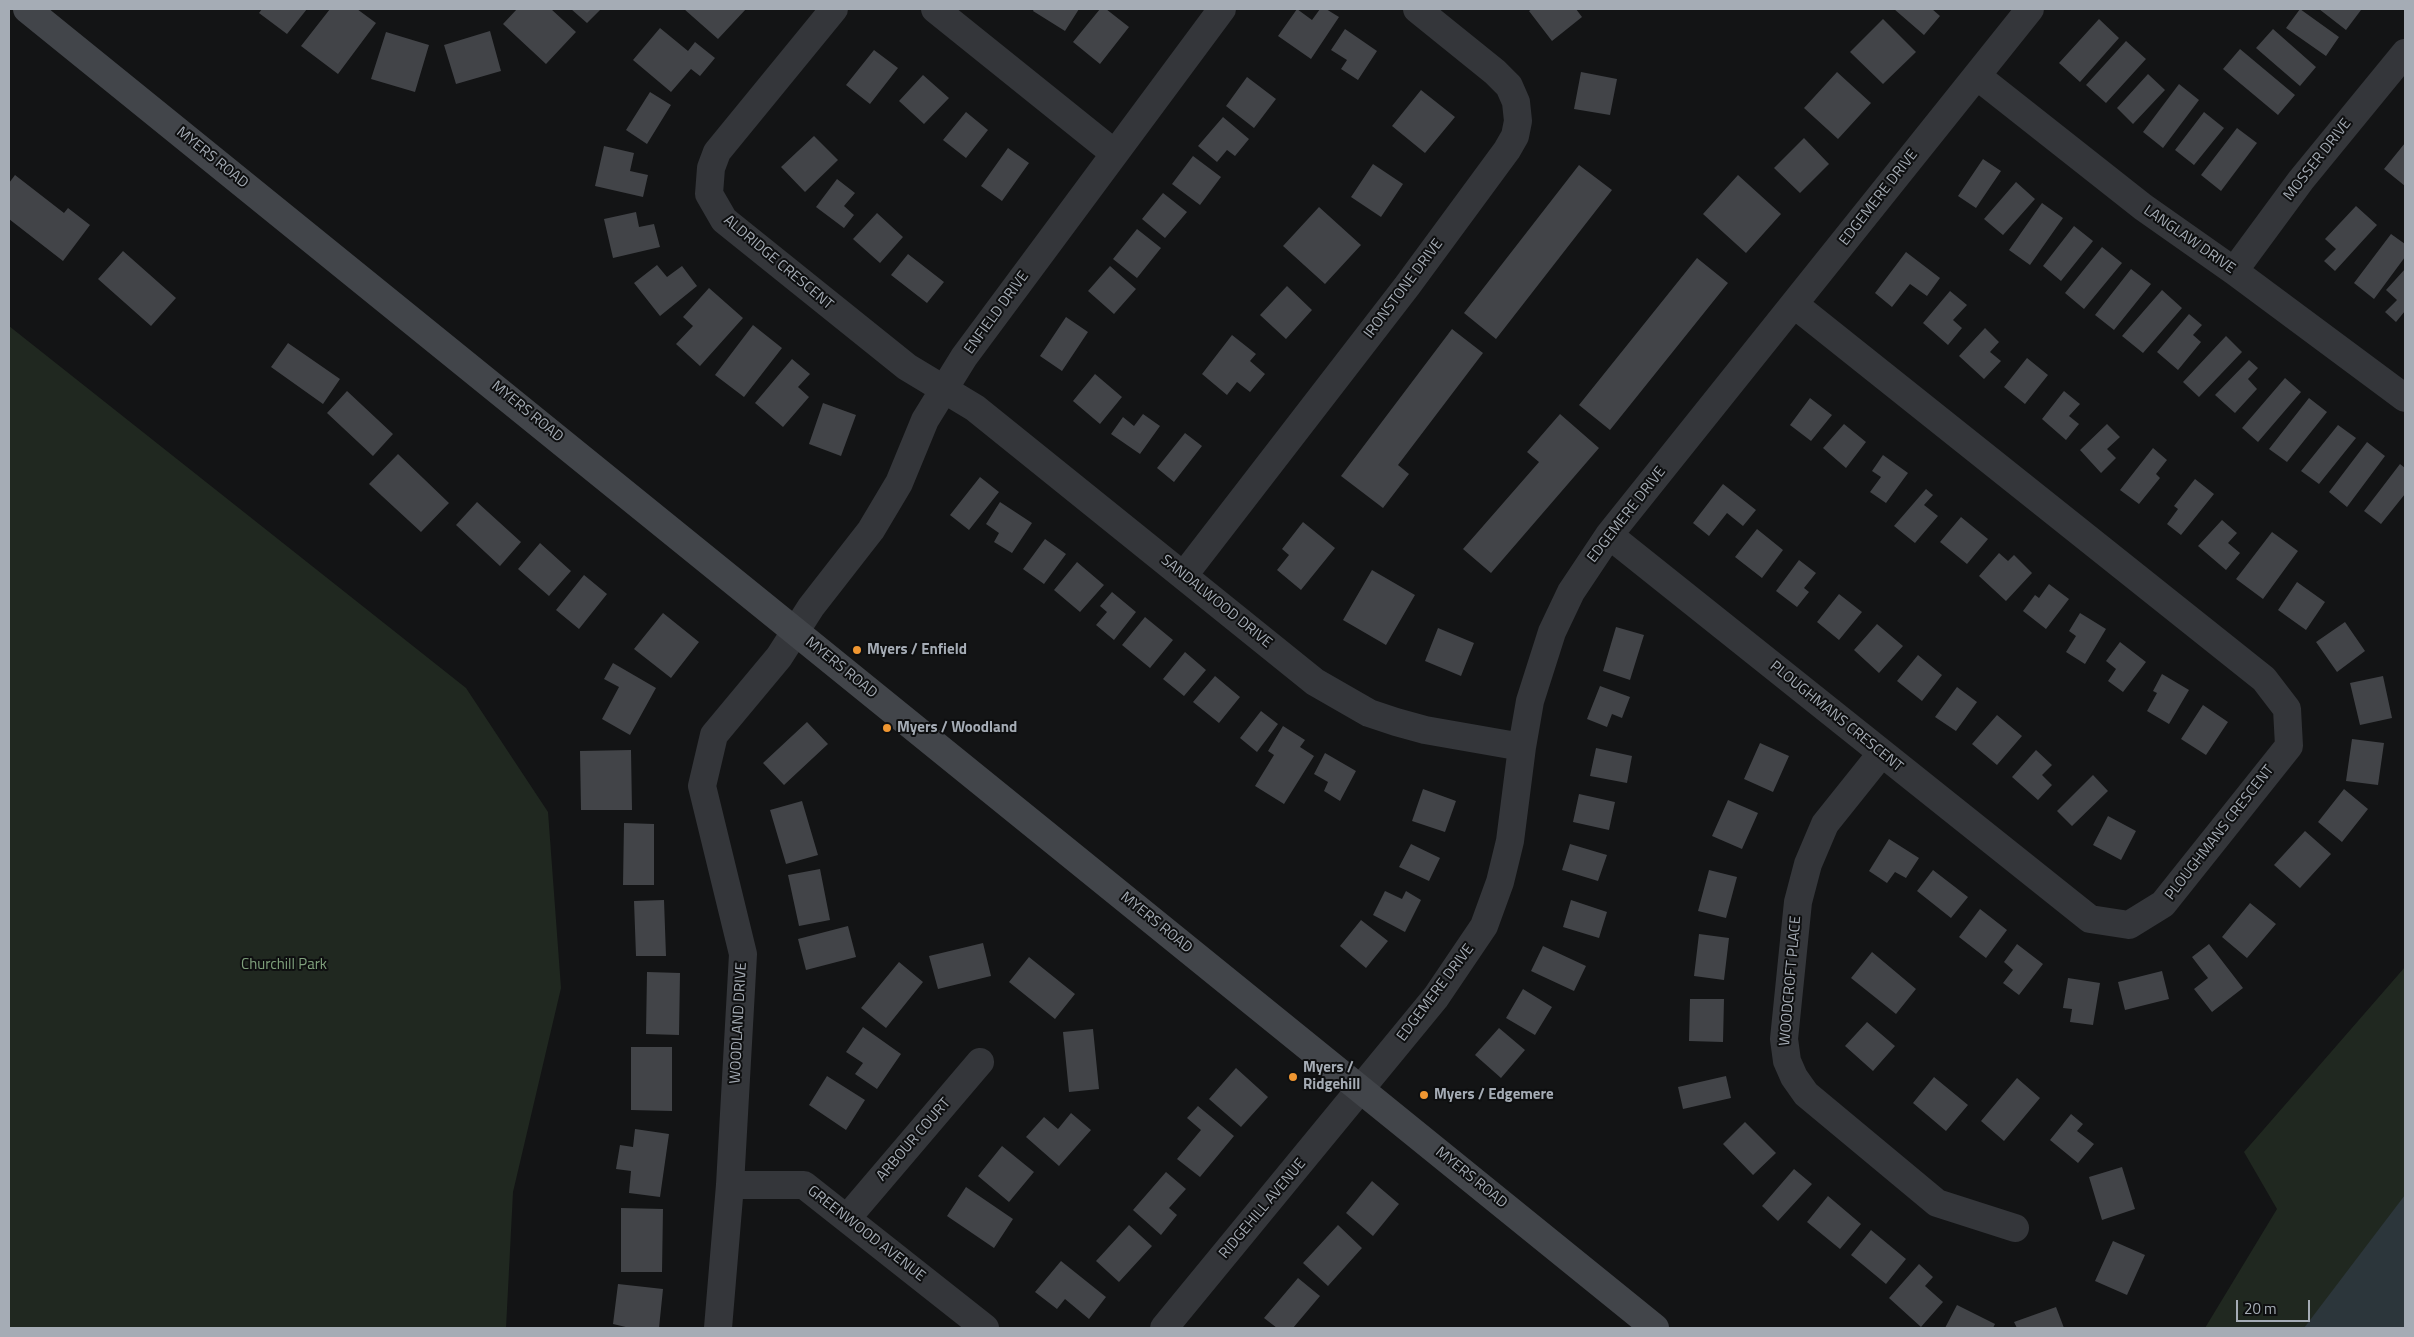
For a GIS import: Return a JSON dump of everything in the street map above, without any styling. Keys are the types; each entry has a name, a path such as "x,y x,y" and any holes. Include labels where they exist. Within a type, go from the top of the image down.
{"main road":[{"name":"MYERS ROAD","path":"27,9 1655,1328"}],"street":[{"name":"ALDRIDGE CRESCENT","path":"834,9 717,152 711,168 709,194 717,211 734,230 907,367 944,389"},
{"path":"935,9 1114,154"},
{"name":"ENFIELD DRIVE","path":"796,631 886,507 899,483 925,420 964,357 1222,9"},
{"name":"IRONSTONE DRIVE","path":"1184,574 1407,286 1507,150 1515,136 1518,121 1516,102 1509,86 1495,72 1417,9"},
{"name":"EDGEMERE DRIVE","path":"1361,1089 1448,981 1484,926 1500,882 1510,841 1530,701 1552,632 1571,592 1610,535 2030,9"},
{"name":"MOSSER DRIVE","path":"2234,271 2301,180 2405,53"},
{"name":"LANGLAW DRIVE","path":"1976,76 2143,207 2234,271 2405,398"},
{"name":"PLOUGHMANS CRESCENT","path":"1610,535 1881,754 2090,919 2129,925 2163,904 2289,746 2287,708 2264,679 1795,305"},
{"name":"SANDALWOOD DRIVE","path":"944,389 975,408 1184,574 1284,658 1343,700 1369,713 1425,730 1522,747"},
{"name":"WOODLAND DRIVE","path":"718,1328 730,1185 743,954 702,786 714,735 779,657 796,631"},
{"name":"WOODCROFT PLACE","path":"1881,754 1825,824 1808,864 1798,902 1784,1038 1787,1061 1794,1077 1806,1094 1938,1203 2015,1228"},
{"name":"ARBOUR COURT","path":"848,1217 980,1062"},
{"name":"RIDGEHILL AVENUE","path":"1164,1328 1361,1089"},
{"name":"GREENWOOD AVENUE","path":"730,1185 804,1184 848,1217 985,1328"}],"green space":[{"name":"Churchill Park","path":"9,326 466,688 548,812 561,988 513,1192 506,1328 9,1328"},
{"path":"2405,967 2405,1328 2205,1328 2277,1209 2244,1152"}],"shaded area":[{"path":"2405,1195 2405,1328 2304,1328"}],"building":[{"path":"262,9 307,9 287,34 259,13"},
{"path":"330,9 357,9 376,23 338,74 301,46"},
{"path":"517,9 551,9 576,32 546,64 503,24"},
{"path":"571,9 601,9 587,23"},
{"path":"684,9 746,9 718,39"},
{"path":"1034,9 1079,9 1065,31 1033,11"},
{"path":"1100,9 1106,9 1129,27 1100,64 1073,42"},
{"path":"1297,9 1312,20 1320,9 1326,9 1339,17 1311,59 1278,36"},
{"path":"1532,9 1576,9 1582,17 1552,41 1529,11"},
{"path":"1894,9 1932,9 1940,16 1924,35"},
{"path":"2300,9 2339,37 2326,56 2286,28"},
{"path":"2319,9 2360,9 2361,10 2346,30"},
{"path":"1883,19 1916,52 1883,84 1850,52"},
{"path":"2099,19 2119,38 2080,82 2059,63"},
{"path":"660,28 688,51 695,42 715,58 700,76 691,69 671,92 633,60"},
{"path":"1345,29 1377,51 1358,80 1341,69 1347,60 1331,50"},
{"path":"2273,29 2316,67 2300,86 2256,48"},
{"path":"490,31 501,71 456,84 444,45"},
{"path":"386,32 429,45 415,92 371,79"},
{"path":"2126,41 2146,59 2106,103 2086,85"},
{"path":"2240,49 2295,95 2278,115 2223,69"},
{"path":"874,50 898,68 870,104 846,85"},
{"path":"1581,72 1617,79 1610,115 1574,109"},
{"path":"1837,72 1871,103 1838,139 1804,108"},
{"path":"2148,74 2165,90 2133,124 2117,108"},
{"path":"923,75 949,98 924,124 899,101"},
{"path":"1247,77 1276,99 1254,128 1226,106"},
{"path":"2179,84 2199,100 2163,148 2143,132"},
{"path":"1421,90 1455,117 1425,153 1392,126"},
{"path":"650,92 671,105 647,144 626,130"},
{"path":"966,112 988,130 966,158 943,140"},
{"path":"2204,112 2224,128 2194,165 2175,150"},
{"path":"1223,117 1249,139 1235,156 1227,150 1217,162 1198,146"},
{"path":"2237,128 2257,143 2221,191 2201,175"},
{"path":"814,136 838,160 805,192 781,167"},
{"path":"1804,138 1829,164 1800,193 1774,168"},
{"path":"2405,143 2405,186 2384,169"},
{"path":"604,146 634,153 630,171 648,175 643,197 595,186"},
{"path":"1008,148 1029,163 1002,201 981,186"},
{"path":"1193,156 1221,177 1200,205 1172,184"},
{"path":"1983,159 2001,171 1976,208 1958,196"},
{"path":"1373,164 1403,184 1381,217 1351,197"},
{"path":"1579,165 1612,190 1496,339 1464,313"},
{"path":"15,175 64,213 68,208 90,225 63,261 9,219 9,183"},
{"path":"1738,175 1781,214 1746,253 1703,214"},
{"path":"837,179 855,193 844,206 854,215 844,228 816,207"},
{"path":"2016,182 2035,199 2003,235 1984,219"},
{"path":"1163,193 1187,212 1165,238 1142,219"},
{"path":"2042,203 2063,218 2030,265 2009,250"},
{"path":"2356,206 2377,225 2335,271 2324,261 2336,249 2325,239"},
{"path":"1319,207 1361,245 1325,284 1283,246"},
{"path":"636,212 639,227 654,224 660,247 613,258 604,219"},
{"path":"877,213 903,237 880,263 853,239"},
{"path":"2074,226 2093,241 2061,281 2043,266"},
{"path":"1137,229 1161,248 1137,278 1113,259"},
{"path":"2391,234 2405,244 2405,257 2374,299 2354,283"},
{"path":"2102,247 2122,263 2084,309 2065,293"},
{"path":"123,251 176,298 151,326 98,279"},
{"path":"1906,252 1940,278 1927,296 1910,284 1892,307 1875,293"},
{"path":"908,254 944,282 927,303 891,275"},
{"path":"1697,258 1728,283 1610,430 1579,405"},
{"path":"657,265 667,277 682,266 697,286 660,316 634,283"},
{"path":"1110,266 1136,289 1114,314 1088,291"},
{"path":"2131,269 2151,284 2114,330 2095,315"},
{"path":"2405,269 2405,311 2396,322 2385,312 2397,300 2386,290"},
{"path":"1287,286 1312,310 1286,339 1260,315"},
{"path":"709,288 743,318 700,366 676,344 693,326 683,317"},
{"path":"2162,290 2182,308 2143,353 2122,336"},
{"path":"1950,291 1967,305 1953,320 1962,328 1948,345 1923,323"},
{"path":"2189,314 2202,325 2193,335 2201,342 2178,370 2157,352"},
{"path":"1066,317 1088,332 1062,371 1040,356"},
{"path":"753,325 782,348 744,397 715,375"},
{"path":"1985,328 1999,342 1990,352 2001,361 1984,379 1959,356"},
{"path":"1452,329 1483,353 1398,465 1409,474 1383,508 1341,476"},
{"path":"1232,335 1256,354 1250,361 1265,374 1250,392 1237,382 1227,395 1202,374"},
{"path":"2226,336 2242,352 2199,397 2183,382"},
{"path":"288,343 340,379 323,404 271,367"},
{"path":"2027,358 2048,375 2025,404 2004,387"},
{"path":"792,359 810,374 798,387 809,397 783,427 755,403"},
{"path":"2249,360 2258,368 2248,379 2257,389 2235,413 2215,395"},
{"path":"1095,374 1122,397 1100,424 1073,401"},
{"path":"2285,378 2301,392 2258,442 2242,428"},
{"path":"347,391 393,434 373,456 327,413"},
{"path":"2064,391 2080,404 2069,416 2079,424 2066,440 2042,419"},
{"path":"1810,398 1832,415 1811,441 1790,425"},
{"path":"2309,398 2327,412 2287,462 2269,449"},
{"path":"823,403 856,415 841,456 809,444"},
{"path":"1143,414 1160,426 1140,454 1111,434 1123,417 1134,426"},
{"path":"1560,414 1599,448 1491,573 1463,549 1539,462 1527,452"},
{"path":"1844,424 1866,442 1846,468 1823,448"},
{"path":"2107,424 2120,437 2107,449 2116,458 2101,473 2080,450"},
{"path":"2338,425 2356,438 2319,484 2301,471"},
{"path":"1185,433 1202,446 1174,482 1157,468"},
{"path":"2367,442 2385,456 2347,507 2329,492"},
{"path":"2153,448 2167,460 2156,474 2160,478 2139,504 2120,490"},
{"path":"398,454 449,503 421,532 369,484"},
{"path":"1883,455 1908,473 1886,503 1870,492 1881,477 1872,471"},
{"path":"2400,464 2405,468 2405,494 2381,524 2364,511"},
{"path":"980,477 999,492 969,530 950,515"},
{"path":"2195,479 2214,494 2181,535 2167,524 2178,509 2174,506"},
{"path":"1723,484 1756,510 1743,526 1727,513 1709,536 1693,523"},
{"path":"1926,489 1933,495 1924,505 1938,516 1915,543 1894,526"},
{"path":"477,502 521,542 500,566 456,525"},
{"path":"1000,502 1032,523 1012,553 994,542 999,533 986,524"},
{"path":"1961,517 1988,539 1967,564 1940,542"},
{"path":"2222,520 2237,533 2228,543 2240,553 2226,570 2198,546"},
{"path":"1303,522 1335,548 1301,590 1277,570 1289,555 1282,549"},
{"path":"1757,529 1783,550 1762,578 1735,557"},
{"path":"2272,532 2298,551 2263,599 2236,579"},
{"path":"1045,539 1066,554 1044,584 1023,569"},
{"path":"540,543 571,571 549,596 518,569"},
{"path":"1999,553 2008,561 2014,555 2032,573 2006,601 1979,576"},
{"path":"1799,560 1816,573 1804,588 1809,592 1797,607 1776,591"},
{"path":"1077,562 1104,585 1080,612 1054,590"},
{"path":"1372,570 1415,595 1386,645 1343,620"},
{"path":"584,575 607,594 579,629 556,610"},
{"path":"2297,582 2325,602 2306,630 2278,610"},
{"path":"2049,584 2069,599 2046,629 2023,611 2035,595 2039,598"},
{"path":"1112,592 1136,612 1114,640 1096,625 1107,612 1100,606"},
{"path":"1839,594 1862,612 1839,640 1817,622"},
{"path":"663,613 699,642 671,678 634,649"},
{"path":"2080,613 2106,629 2085,664 2066,652 2076,636 2069,631"},
{"path":"1145,617 1173,640 1150,668 1122,645"},
{"path":"2345,622 2365,651 2337,672 2316,642"},
{"path":"1877,624 1903,646 1879,673 1854,650"},
{"path":"1616,627 1644,635 1630,680 1603,671"},
{"path":"1438,628 1474,643 1461,676 1425,661"},
{"path":"2120,642 2146,662 2123,692 2108,681 2116,669 2106,661"},
{"path":"1185,652 1206,670 1184,696 1163,679"},
{"path":"1918,655 1942,675 1922,701 1897,681"},
{"path":"613,663 656,688 630,735 602,719 619,687 604,679"},
{"path":"2162,674 2189,690 2169,724 2147,711 2157,693 2153,691"},
{"path":"1215,676 1240,697 1219,723 1193,702"},
{"path":"2383,676 2392,718 2360,725 2350,683"},
{"path":"1600,686 1630,697 1622,718 1612,714 1607,727 1587,719"},
{"path":"1957,687 1977,702 1956,731 1935,717"},
{"path":"2203,705 2228,722 2206,755 2181,739"},
{"path":"1261,711 1278,724 1257,752 1240,738"},
{"path":"1997,715 2022,736 1997,765 1972,744"},
{"path":"807,722 828,744 784,785 763,763"},
{"path":"1283,726 1305,740 1300,747 1314,756 1284,804 1255,786 1274,755 1268,751"},
{"path":"2352,739 2384,743 2378,785 2346,781"},
{"path":"1760,743 1789,756 1773,792 1744,779"},
{"path":"1596,748 1632,756 1627,783 1590,776"},
{"path":"631,750 632,810 581,810 580,751"},
{"path":"2036,750 2052,765 2042,775 2052,785 2038,800 2012,777"},
{"path":"1325,753 1356,771 1340,801 1324,791 1328,782 1314,774"},
{"path":"2093,775 2108,791 2072,826 2057,811"},
{"path":"1423,789 1456,801 1445,832 1412,821"},
{"path":"2344,789 2368,809 2342,842 2318,822"},
{"path":"1579,794 1615,802 1609,830 1573,822"},
{"path":"1728,800 1758,813 1742,849 1712,836"},
{"path":"802,801 818,855 786,864 770,810"},
{"path":"2108,816 2136,831 2121,860 2093,845"},
{"path":"624,823 654,824 654,885 623,885"},
{"path":"2305,831 2331,854 2300,888 2274,865"},
{"path":"1889,839 1919,858 1906,878 1895,872 1887,883 1869,871"},
{"path":"1411,844 1440,858 1429,881 1399,867"},
{"path":"1570,844 1607,855 1598,881 1562,870"},
{"path":"820,869 830,920 799,926 788,875"},
{"path":"1709,870 1737,877 1726,918 1698,911"},
{"path":"1933,870 1968,897 1951,918 1917,891"},
{"path":"1385,891 1402,899 1406,891 1421,900 1405,932 1373,915"},
{"path":"664,900 666,956 636,956 634,901"},
{"path":"1571,900 1607,912 1599,938 1563,927"},
{"path":"2250,903 2276,924 2247,958 2222,937"},
{"path":"1980,909 2007,930 1986,958 1959,937"},
{"path":"1361,920 1388,941 1366,968 1340,946"},
{"path":"848,926 856,957 806,970 798,939"},
{"path":"1699,934 1729,938 1724,980 1694,976"},
{"path":"983,943 991,976 938,989 929,956"},
{"path":"2017,944 2043,964 2019,995 2003,983 2013,970 2004,962"},
{"path":"2209,944 2243,988 2212,1012 2194,989 2208,978 2192,957"},
{"path":"1543,946 1586,966 1574,991 1531,971"},
{"path":"1872,952 1916,989 1896,1014 1851,978"},
{"path":"1029,957 1075,994 1055,1019 1009,982"},
{"path":"899,962 923,982 886,1028 861,1008"},
{"path":"2162,971 2169,999 2125,1010 2118,982"},
{"path":"647,972 680,973 679,1035 646,1034"},
{"path":"2068,978 2100,983 2093,1025 2070,1022 2072,1009 2063,1008"},
{"path":"1523,989 1552,1007 1535,1035 1506,1018"},
{"path":"1690,999 1724,999 1723,1042 1689,1041"},
{"path":"1867,1022 1895,1046 1873,1071 1845,1046"},
{"path":"863,1027 901,1054 877,1089 855,1074 863,1063 846,1052"},
{"path":"1499,1028 1525,1050 1501,1078 1475,1055"},
{"path":"1093,1029 1099,1089 1069,1092 1063,1032"},
{"path":"631,1047 672,1047 672,1111 631,1110"},
{"path":"1236,1068 1268,1097 1241,1127 1209,1099"},
{"path":"827,1076 865,1100 846,1130 809,1105"},
{"path":"1726,1076 1731,1098 1683,1109 1678,1087"},
{"path":"1934,1077 1968,1105 1946,1131 1913,1103"},
{"path":"2017,1078 2040,1098 2004,1141 1981,1121"},
{"path":"1198,1106 1234,1136 1200,1177 1177,1159 1201,1130 1187,1118"},
{"path":"1071,1113 1091,1130 1059,1166 1026,1137 1044,1117 1058,1129"},
{"path":"2071,1114 2083,1124 2077,1131 2094,1144 2078,1163 2050,1140"},
{"path":"1745,1122 1776,1153 1753,1175 1723,1144"},
{"path":"635,1129 669,1134 660,1197 629,1193 631,1171 616,1169 620,1145 633,1147"},
{"path":"1002,1146 1034,1172 1009,1202 978,1176"},
{"path":"2122,1167 2135,1209 2102,1220 2089,1177"},
{"path":"1794,1169 1812,1184 1778,1221 1762,1206"},
{"path":"1166,1172 1186,1189 1169,1208 1177,1215 1161,1235 1133,1210"},
{"path":"1372,1181 1399,1204 1373,1236 1346,1213"},
{"path":"966,1187 1013,1219 994,1248 947,1216"},
{"path":"1828,1196 1861,1224 1840,1249 1807,1222"},
{"path":"621,1208 663,1209 662,1272 621,1272"},
{"path":"1129,1225 1152,1246 1119,1282 1096,1261"},
{"path":"1338,1225 1362,1248 1328,1286 1303,1263"},
{"path":"1871,1230 1906,1259 1886,1284 1851,1255"},
{"path":"2113,1241 2145,1255 2127,1295 2095,1281"},
{"path":"1061,1261 1106,1297 1089,1319 1065,1299 1057,1309 1035,1292"},
{"path":"1919,1264 1933,1277 1925,1286 1943,1302 1921,1327 1889,1298"},
{"path":"1298,1278 1320,1296 1293,1328 1277,1328 1264,1318"},
{"path":"618,1284 663,1289 659,1328 630,1328 613,1324"},
{"path":"1957,1305 1995,1324 1993,1328 1945,1328"},
{"path":"2056,1307 2064,1328 2017,1328 2014,1322"}],"place":[{"name":"Myers / Enfield","path":"857,650"},
{"name":"Myers / Woodland","path":"887,728"},
{"name":"Myers / Ridgehill","path":"1293,1077"},
{"name":"Myers / Edgemere","path":"1424,1095"}]}
